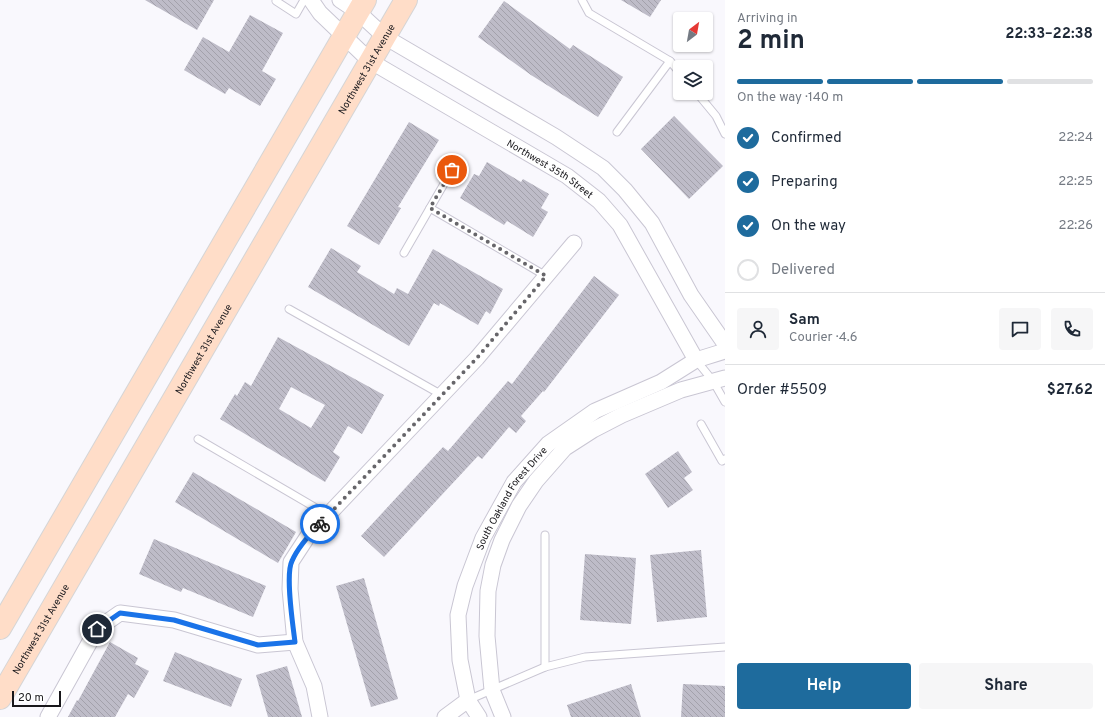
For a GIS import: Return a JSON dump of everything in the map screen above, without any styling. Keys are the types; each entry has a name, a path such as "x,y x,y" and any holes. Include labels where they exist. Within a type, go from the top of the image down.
{"main road":[{"name":"Northwest 31st Avenue","path":"0,698 406,0"},
{"path":"0,628 362,6"}],"street":[{"name":"Northwest 35th Street","path":"311,0 320,13 370,61 567,176 599,201 620,225 696,360"},
{"path":"340,0 362,6 385,37 556,137 603,168 625,190 652,223 691,295 725,344"},
{"path":"320,717 314,686 295,642 290,588 291,562 308,536 477,358 574,243"},
{"name":"South Oakland Forest Drive","path":"479,717 468,700 460,660 458,615 465,586 483,538 514,482 548,444 595,411 661,382 696,360 725,352"},
{"name":"South Oakland Forest Drive","path":"503,717 492,690 487,636 488,591 493,565 502,540 519,506 536,481 565,448 593,430 622,415 681,390 719,379"},
{"path":"48,717 97,629 120,613 174,620 258,645 295,642"},
{"path":"445,717 468,700"}],"lane":[{"path":"276,1 296,14 304,0"},
{"path":"582,0 589,13 670,61 673,64"},
{"path":"617,132 670,61"},
{"path":"703,100 716,116 725,134"},
{"path":"404,253 452,170"},
{"path":"430,208 546,276"},
{"path":"289,309 442,395"},
{"path":"696,360 719,379 725,402"},
{"path":"701,424 724,462"},
{"path":"198,439 328,515"},
{"path":"545,535 545,666"},
{"path":"468,700 545,666 585,657 725,647"}],"building":[{"path":"145,0 214,0 197,30"},
{"path":"621,0 661,0 650,17"},
{"path":"504,1 570,49 573,45 623,77 598,117 531,75 478,37"},
{"path":"250,15 283,33 262,71 276,79 260,106 229,88 225,94 184,70 203,37 229,52"},
{"path":"674,116 723,166 689,199 641,149"},
{"path":"409,122 439,140 398,207 401,208 379,245 347,226"},
{"path":"487,162 521,182 523,179 549,194 541,208 548,212 533,237 507,221 504,225 460,198 474,174 479,176"},
{"path":"331,248 361,266 357,272 394,294 397,288 408,294 433,249 503,289 490,314 486,311 478,325 440,303 439,306 434,303 409,346 308,287"},
{"path":"594,276 619,295 544,392 543,391 521,416 526,421 516,433 509,427 482,459 478,456 384,557 361,536 443,447 448,451 508,381 512,384"},
{"path":"278,337 384,395 362,434 348,426 333,452 340,457 325,482 220,419 235,394 237,396 245,382 251,386","holes":["291,387 325,405 311,428 279,409"]},
{"path":"678,451 692,472 684,478 693,490 668,508 645,474"},
{"path":"193,472 296,532 278,563 175,502"},
{"path":"154,539 266,586 253,617 183,588 181,592 139,574"},
{"path":"701,550 707,617 657,622 650,555"},
{"path":"585,554 636,558 631,624 580,620"},
{"path":"364,578 398,699 371,707 336,586"},
{"path":"110,642 138,658 135,664 149,671 134,698 128,694 115,717 68,717 77,700 78,701"},
{"path":"175,652 242,679 231,707 163,681"},
{"path":"287,666 302,717 268,717 256,675"},
{"path":"631,684 641,717 571,717 567,705"},
{"path":"683,684 725,686 725,717 681,717"}],"way so far":[{"path":"320,524 477,358 546,276 430,208 452,170"}],"route":[{"path":"97,629 120,613 174,620 258,645 295,642 290,588 291,562 308,536 320,524"}]}
